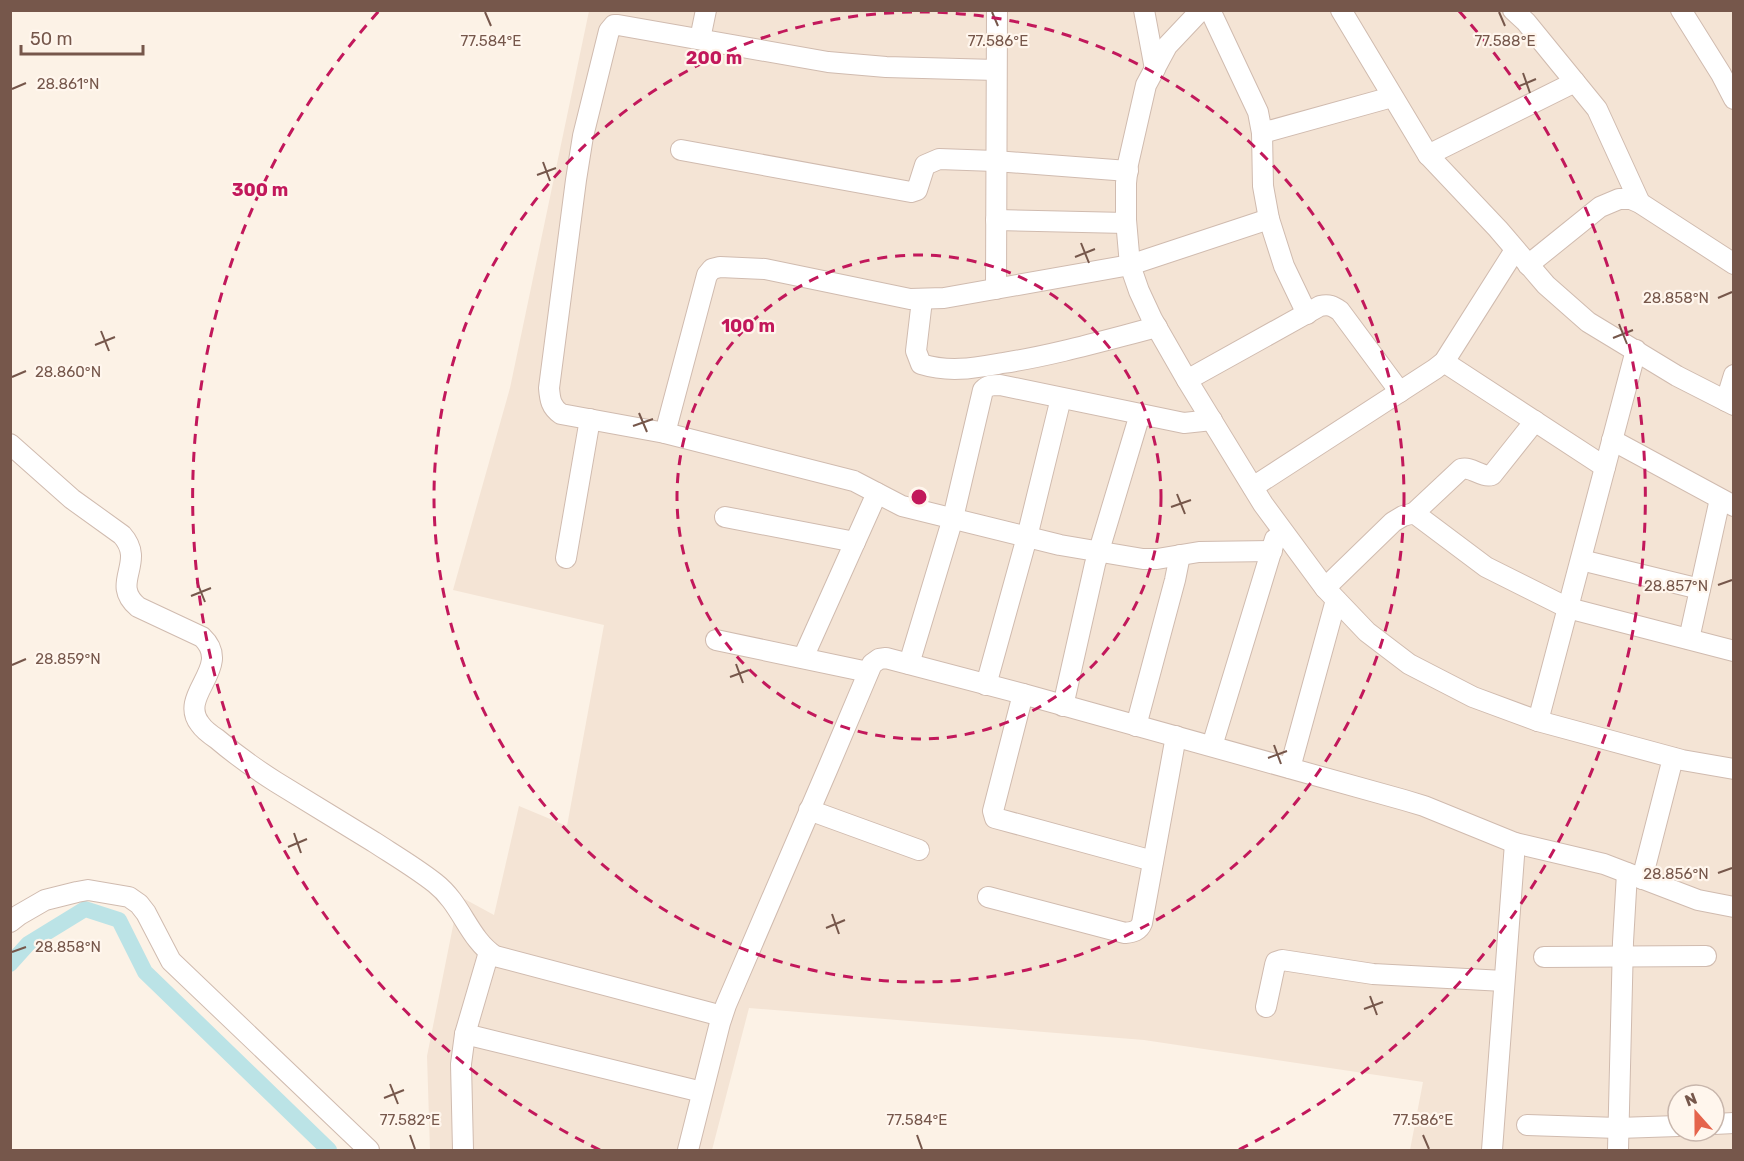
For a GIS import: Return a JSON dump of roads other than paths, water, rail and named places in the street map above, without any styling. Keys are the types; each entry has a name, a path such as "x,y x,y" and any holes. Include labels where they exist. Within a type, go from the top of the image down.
{"street":[{"path":"700,39 706,10"},
{"path":"996,289 997,10"},
{"path":"1144,10 1155,69"},
{"path":"1210,10 1258,112 1262,133 1263,186 1269,219 1284,266 1307,314"},
{"path":"1341,10 1428,155 1546,285 1588,322 1677,376 1730,403 1734,375"},
{"path":"1513,10 1526,22 1591,100 1603,120 1640,203"},
{"path":"1681,10 1732,91"},
{"path":"1190,14 1167,46 1146,85 1128,171 1126,223 1130,265 1138,291 1187,380 1279,526 1331,594 1367,632 1409,664 1473,697 1538,721 1673,758 1734,769"},
{"path":"996,70 857,65 614,25 609,31 583,136 549,388 550,401 561,414 665,433 854,481 903,506 1060,545 1143,559 1198,552 1272,551"},
{"path":"1428,155 1575,82"},
{"path":"1262,133 1392,97"},
{"path":"681,150 911,192 918,190 925,165 939,159 1128,171"},
{"path":"1253,487 1444,362 1522,257 1600,207 1619,200 1630,199 1640,203 1734,264"},
{"path":"665,433 707,275 712,269 720,267 765,269 922,300 1130,265 1269,219"},
{"path":"996,220 1126,223"},
{"path":"922,300 916,351 921,364 937,369 960,370 1047,356 1157,327"},
{"path":"1187,380 1320,306 1328,305 1334,306 1340,312 1400,392"},
{"path":"1538,721 1636,350"},
{"path":"1444,362 1605,467"},
{"path":"971,368 987,387"},
{"path":"909,664 953,518 984,390 987,387 1000,385 1184,423 1212,420"},
{"path":"986,685 1061,398"},
{"path":"1063,706 1099,552 1140,414"},
{"path":"566,558 590,419"},
{"path":"1290,768 1331,594 1393,522 1414,513 1461,469 1466,468 1487,476 1492,475 1535,422"},
{"path":"1612,440 1727,502 1701,589 1689,639"},
{"path":"10,444 72,499 123,535 128,541 132,557 125,587 131,602 138,608 202,637 209,644 213,658 194,708 196,717 201,726 241,760 434,882 456,904 479,942 495,956 722,1016"},
{"path":"803,658 877,493"},
{"path":"1414,513 1486,567 1568,608 1689,639 1732,647"},
{"path":"725,517 855,542"},
{"path":"1212,746 1279,526"},
{"path":"1136,726 1180,555"},
{"path":"1581,560 1701,589"},
{"path":"716,640 868,672"},
{"path":"688,1150 722,1016 868,672 879,658 1023,694 1424,806 1515,843 1604,864 1698,900 1734,907"},
{"path":"1023,694 993,811 995,818 1153,861"},
{"path":"988,897 1125,933 1134,932 1140,928 1176,736"},
{"path":"1618,1150 1623,956 1634,876 1673,758"},
{"path":"809,810 920,850"},
{"path":"1492,1150 1515,843"},
{"path":"10,922 45,900 77,892 88,890 129,897 146,913 171,961 369,1150"},
{"path":"463,1150 461,1064 465,1034 489,952"},
{"path":"1544,957 1706,956"},
{"path":"1266,1007 1276,962 1282,960 1373,974 1504,981"},
{"path":"465,1034 702,1092"},
{"path":"1527,1125 1618,1128 1666,1126"}],"waterway":[{"path":"10,964 28,944 85,909 119,920 145,972 329,1150"}]}
